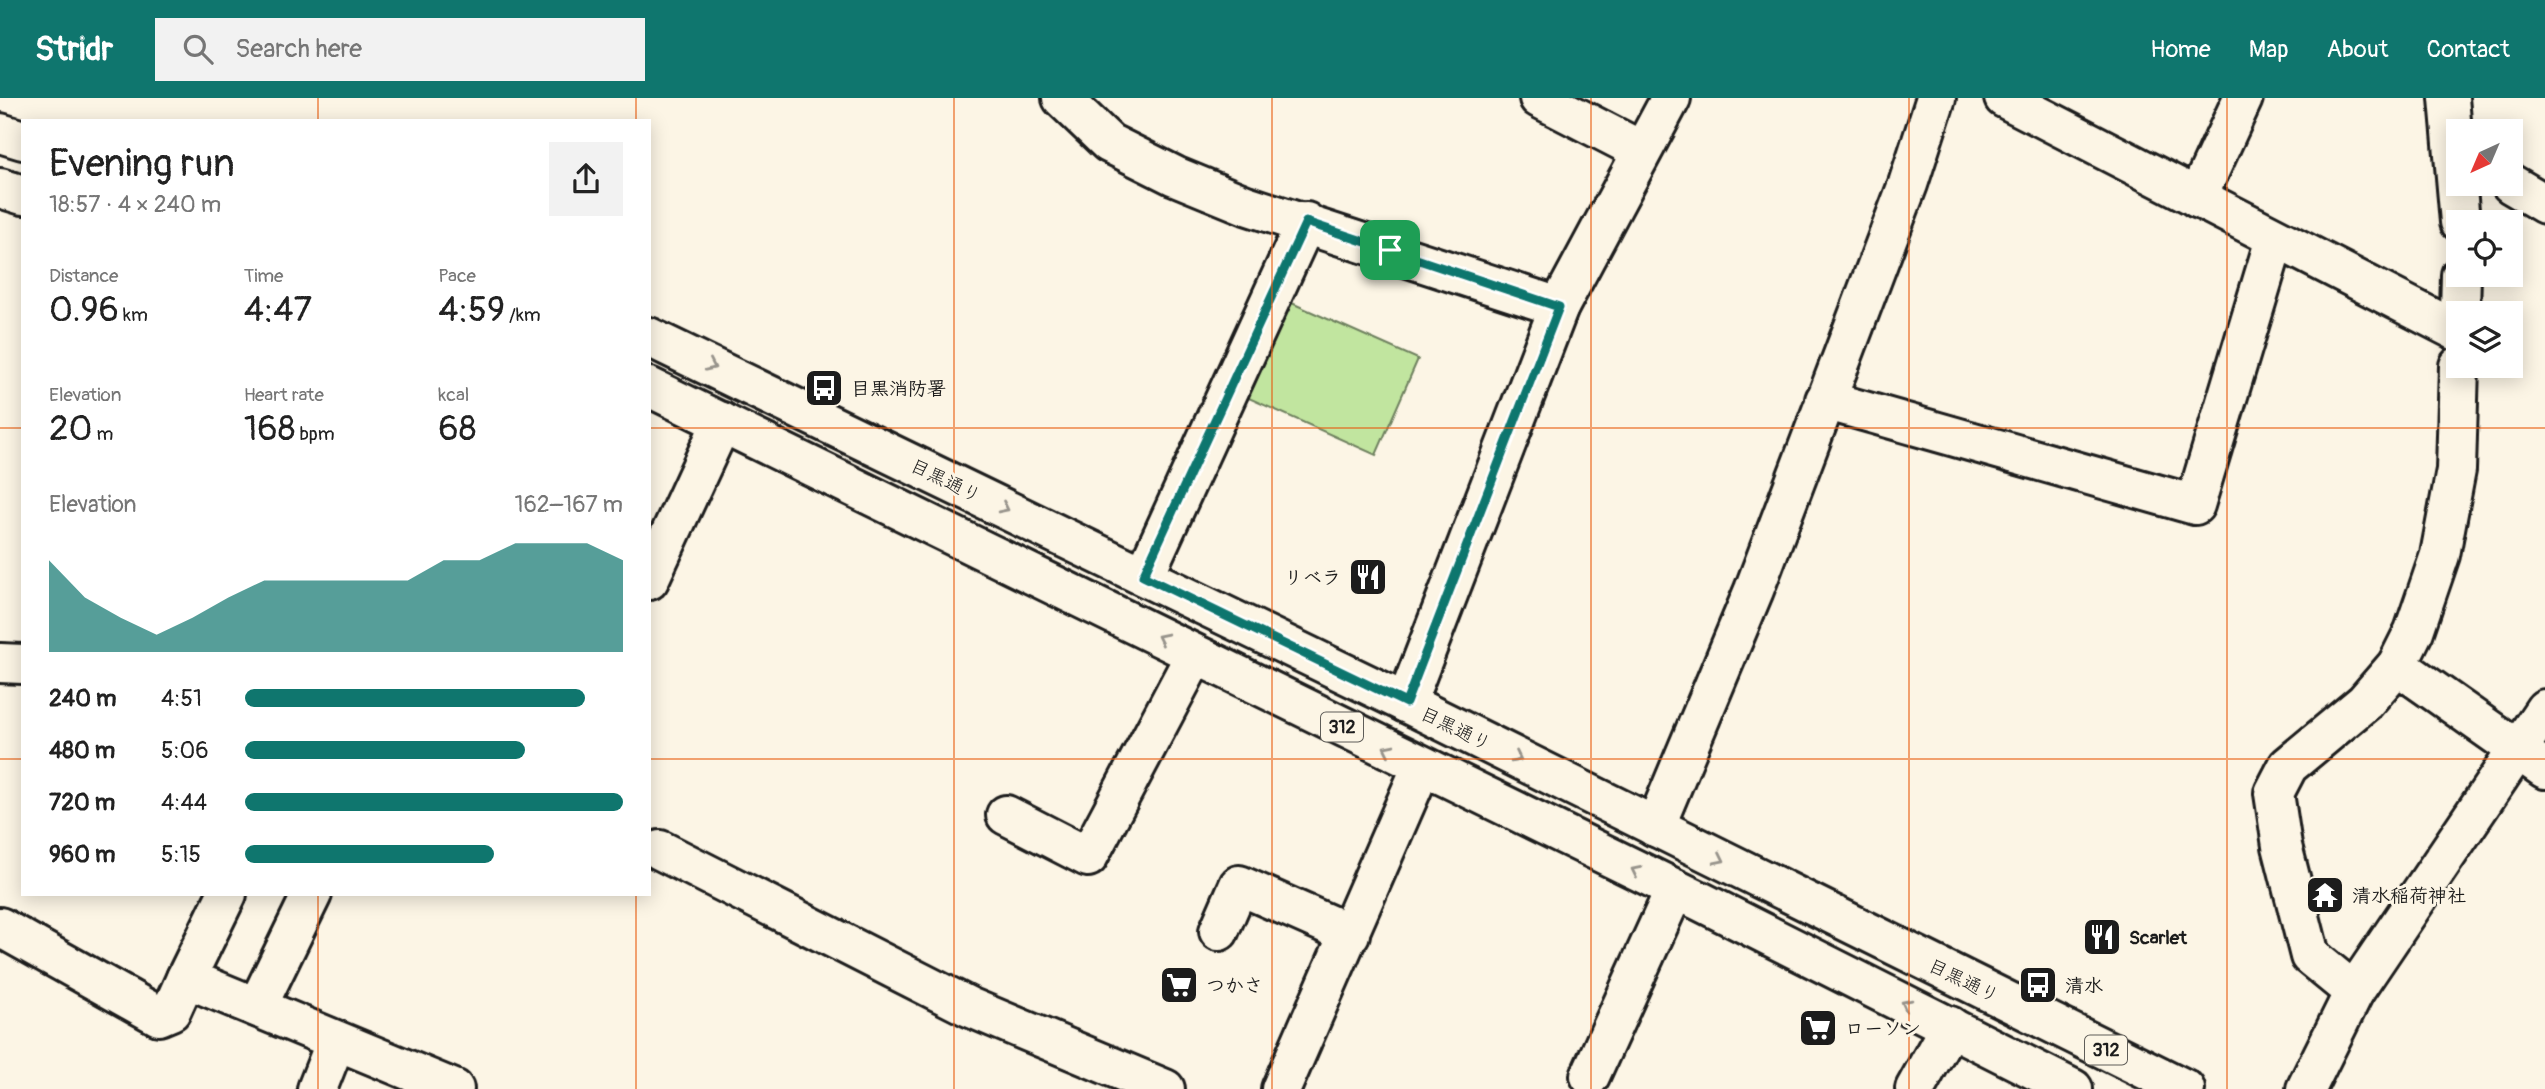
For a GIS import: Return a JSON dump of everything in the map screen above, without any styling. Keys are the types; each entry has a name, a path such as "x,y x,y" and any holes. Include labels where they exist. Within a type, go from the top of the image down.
{"street":[{"path":"1062,98 1109,143 1175,176 1246,205 1306,222 1559,307"},
{"path":"1539,98 1640,150"},
{"path":"1406,703 1559,307 1640,150 1671,98"},
{"path":"1656,827 1754,590 1908,184 1936,98"},
{"path":"2004,98 2446,325"},
{"path":"2197,198 2243,98"},
{"path":"2449,98 2452,119"},
{"path":"0,133 21,139"},
{"path":"0,188 21,194"},
{"path":"2524,192 2545,204"},
{"path":"1143,576 1306,222"},
{"path":"1825,400 2195,505 2274,239"},
{"name":"目黒通り","path":"651,338 1406,703 2185,1089"},
{"path":"2354,992 2310,956 2282,846 2274,793 2288,766 2365,702 2397,666 2414,631 2440,555 2456,470 2459,378"},
{"name":"312","path":"651,388 1675,890 2073,1089"},
{"path":"651,576 722,422"},
{"path":"1006,815 1088,857 1195,655"},
{"path":"0,663 21,664"},
{"path":"2397,666 2531,759"},
{"path":"2306,1089 2354,992 2531,759 2545,709"},
{"path":"1281,1089 1422,766"},
{"path":"660,850 969,1007 1165,1089"},
{"path":"1219,931 1239,885 1350,934"},
{"path":"1590,1076 1675,890"},
{"path":"0,927 159,1016 171,1011 227,896"},
{"path":"257,1007 311,896"},
{"path":"186,978 454,1089"},
{"path":"1915,1089 1950,1026"},
{"path":"317,1089 336,1041"}],"green space":[{"path":"1285,300 1418,359 1376,455 1242,395"}],"place":[{"name":"目黒消防署","path":"824,388"},
{"name":"リベラ","path":"1368,577"},
{"name":"清水稲荷神社","path":"2325,895"},
{"name":"Scarlet","path":"2102,937"},
{"name":"つかさ","path":"1179,985"},
{"name":"清水","path":"2038,985"},
{"name":"ローソン","path":"1818,1028"}],"route":[{"path":"1306,222 1390,250 1559,307 1406,703 1143,576 1306,222"}]}
